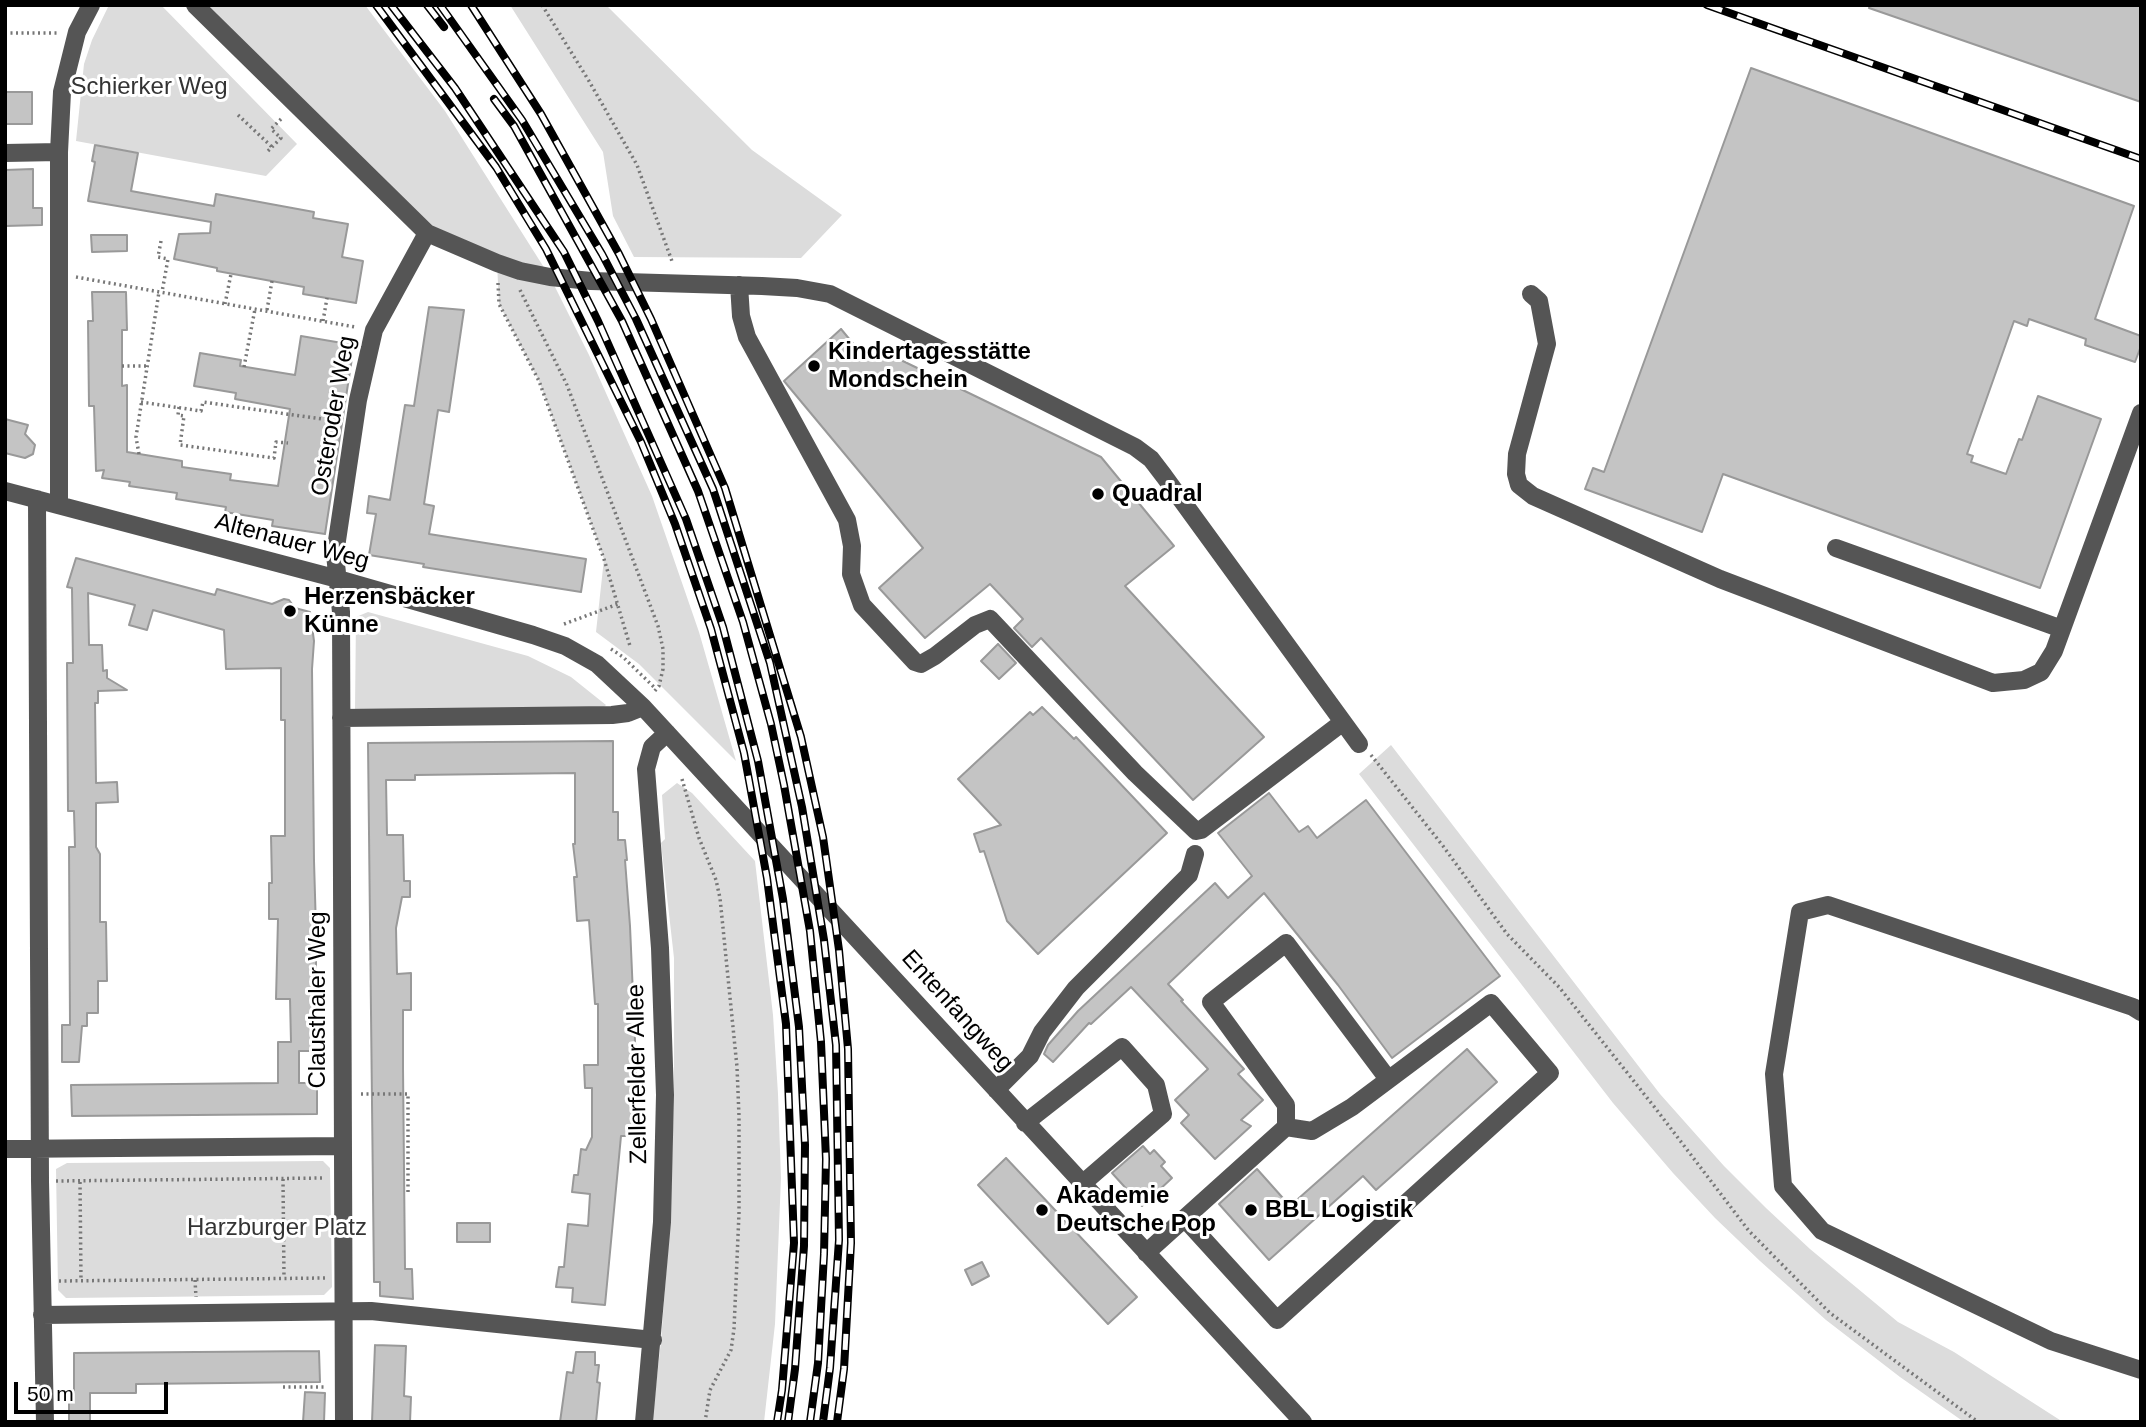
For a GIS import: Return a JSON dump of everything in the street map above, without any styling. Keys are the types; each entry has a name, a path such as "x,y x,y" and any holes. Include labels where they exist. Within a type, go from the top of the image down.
{"street":[{"path":"59,505 59,152 62,92 77,32 91,5"},
{"path":"195,5 428,233 497,263 551,277 591,281 797,288 830,294 1135,447 1152,459 1359,744"},
{"path":"5,153 59,152"},
{"name":"Osteroder Weg","path":"338,579 335,554 354,424 374,330 416,250 428,233"},
{"path":"739,285 741,316 747,337 847,520 852,546 851,574 862,605 915,662 921,664 975,625 990,619 1135,773 1196,831 1201,830 1343,722"},
{"path":"1531,294 1539,301 1547,344 1517,454 1516,474 1519,485 1533,496 1720,579 1993,683 2024,680 2041,672 2054,651 2141,413"},
{"name":"Altenauer Weg","path":"5,491 338,579 565,646"},
{"path":"37,499 40,1181 45,1422"},
{"path":"1836,548 2063,629"},
{"name":"Clausthaler Weg","path":"338,579 341,612 344,1422"},
{"name":"Entenfangweg","path":"565,646 597,664 690,757 1303,1422"},
{"path":"341,718 612,715 628,713 642,707"},
{"name":"Zellerfelder Allee","path":"645,1422 662,1222 665,1095 660,948 646,769 652,747 667,733"},
{"path":"996,1090 1030,1056 1042,1032 1076,988 1189,875 1195,854"},
{"path":"2141,1012 2120,1002 1828,905 1800,912 1773,1074 1783,1186 1822,1231 2051,1341 2141,1370"},
{"path":"1146,1253 1286,1127 1286,1105 1211,1002 1286,943 1388,1079"},
{"path":"1185,1219 1277,1320 1550,1073 1490,1003 1352,1107 1312,1131 1286,1127"},
{"path":"1025,1123 1122,1047 1156,1085 1163,1114 1082,1184"},
{"path":"5,1149 343,1146"},
{"path":"42,1315 371,1311 653,1340"}],"path":[{"path":"542,5 637,165 673,263 673,283"},
{"path":"5,33 77,32"},
{"path":"238,115 270,149 281,138 271,129 295,103"},
{"path":"139,454 136,438 141,402 168,259 158,257 161,240"},
{"path":"497,263 499,304 539,381 604,559 630,646"},
{"path":"520,271 519,288 567,385 658,626 663,669 656,689"},
{"path":"59,274 374,330"},
{"path":"225,304 231,274"},
{"path":"266,311 272,281"},
{"path":"323,321 327,298"},
{"path":"244,367 255,309"},
{"path":"122,366 147,366"},
{"path":"141,402 201,411 202,402 354,424"},
{"path":"179,407 178,415 184,416 180,444 274,458 276,442 288,443"},
{"path":"562,625 618,604"},
{"path":"1359,744 1375,759 1409,802 1507,934 1567,998 1749,1231 1830,1313 1978,1422"},
{"path":"690,757 682,783 720,898 737,1067 739,1116 739,1213 734,1329 731,1350 710,1390 705,1422"},
{"path":"343,1094 408,1094 408,1192"},
{"path":"283,1178 284,1278"},
{"path":"40,1181 343,1178"},
{"path":"80,1181 81,1281"},
{"path":"42,1281 344,1278"},
{"path":"283,1387 344,1387"}],"green space":[{"name":"Schierker Weg","path":"109,5 161,5 297,144 266,176 76,141 84,64"},
{"path":"206,5 365,5 445,111 550,277 589,355 652,496 699,632 736,761 639,664 596,632 604,559 539,381 499,304 497,263 427,233"},
{"path":"510,5 606,5 752,150 842,215 801,258 634,257 613,216 603,152"},
{"path":"368,612 528,656 571,677 606,705 603,708 355,710 356,617"},
{"path":"1391,745 1660,1094 1724,1166 1810,1249 1898,1322 1954,1352 2063,1422 1964,1422 1826,1320 1715,1218 1613,1103 1359,774"},
{"path":"677,783 692,793 755,861 773,1015 781,1178 775,1324 764,1422 652,1422 670,1222 674,1096 674,958 661,843 665,839 662,795"},
{"name":"Harzburger Platz","path":"323,1161 330,1168 332,1287 324,1295 66,1298 58,1290 56,1169 67,1163"}],"building":[{"path":"1870,5 2141,5 2141,102 1869,8"},
{"path":"1751,68 2134,206 2095,319 2141,336 2141,346 2135,362 2085,345 2086,339 2029,319 2027,326 2014,321 1967,454 1973,456 1971,462 2006,474 2038,396 2101,419 2040,588 1723,474 1702,532 1585,489 1593,468 1604,472"},
{"path":"5,92 32,92 32,124 5,124"},
{"path":"95,145 138,153 131,191 214,206 216,194 314,212 313,218 348,224 342,257 363,261 356,303 303,294 304,287 217,271 217,268 174,259 179,234 210,233 211,222 88,201 95,162 92,161"},
{"path":"33,169 33,208 42,208 42,225 5,226 5,170"},
{"path":"91,235 127,235 127,251 92,252"},
{"path":"92,292 126,292 127,330 122,330 122,386 127,385 127,452 182,461 182,467 231,474 230,480 278,486 290,409 235,399 236,393 194,386 200,353 241,360 240,366 295,375 301,336 354,345 325,534 272,526 273,520 225,512 226,507 176,499 177,493 129,486 130,482 102,478 104,470 96,471 94,406 89,406 88,321 93,321"},
{"path":"429,307 464,310 449,412 438,410 424,504 434,506 429,534 586,559 581,592 423,567 424,564 369,555 376,514 367,513 369,496 390,500 405,405 414,406"},
{"path":"841,329 865,358 876,348 1101,457 1174,546 1125,586 1264,737 1193,800 1041,638 1032,647 1014,628 1023,619 990,584 925,638 879,588 923,548 784,381"},
{"path":"5,419 28,425 25,434 35,445 33,454 25,458 5,453"},
{"path":"76,558 215,595 217,589 272,604 284,599 289,600 295,608 310,612 314,641 314,861 319,952 316,952 316,1051 299,1051 299,1083 317,1083 317,1114 72,1116 71,1085 278,1083 278,1042 291,1042 290,999 276,999 278,919 269,919 269,883 272,883 271,836 285,836 285,720 281,720 281,668 226,669 224,630 153,610 147,630 129,625 135,605 88,593 89,645 102,645 103,671 107,670 107,678 127,690 98,691 98,703 95,703 96,783 117,782 118,802 96,803 96,847 100,854 100,922 106,922 107,981 98,981 98,1013 87,1013 87,1026 82,1026 79,1062 62,1062 62,1025 70,1025 69,847 75,847 74,811 68,811 67,663 73,663 72,588 67,587"},
{"path":"998,644 1016,663 999,679 981,661"},
{"path":"1042,707 1074,739 1076,737 1167,833 1038,954 1007,921 984,851 980,852 974,834 1001,825 958,779 1030,712 1033,715"},
{"path":"613,741 613,812 618,812 618,840 625,840 627,860 636,1064 636,1132 621,1136 605,1305 572,1302 573,1288 556,1287 559,1267 564,1267 568,1224 588,1226 590,1194 572,1192 574,1175 578,1175 581,1149 586,1150 592,1137 592,1088 585,1088 584,1065 598,1065 598,1004 595,1004 589,920 577,921 574,877 577,877 573,844 575,773 415,775 415,780 386,780 387,835 403,835 404,881 410,881 410,897 402,897 396,928 397,974 411,973 411,1010 403,1010 403,1068 405,1269 412,1269 413,1299 380,1296 380,1282 374,1282 368,743"},
{"path":"1269,793 1299,832 1308,826 1317,838 1366,800 1500,976 1392,1058 1264,893 1168,984 1244,1069 1238,1074 1263,1100 1241,1120 1251,1126 1215,1159 1181,1123 1189,1115 1175,1100 1208,1069 1131,987 1089,1023 1053,1062 1044,1054 1048,1045 1078,1011 1215,883 1228,898 1252,876 1218,833"},
{"path":"1467,1049 1497,1082 1376,1190 1363,1176 1269,1260 1219,1204 1257,1169 1290,1206"},
{"path":"1143,1146 1150,1154 1154,1150 1165,1162 1161,1166 1172,1178 1142,1206 1112,1173"},
{"path":"1006,1158 1137,1297 1108,1324 978,1185"},
{"path":"457,1223 490,1223 490,1242 457,1242"},
{"path":"982,1262 989,1276 972,1285 965,1270"},
{"path":"375,1345 406,1346 404,1396 411,1397 410,1422 372,1422"},
{"path":"319,1351 320,1382 136,1384 136,1393 90,1393 90,1422 69,1422 69,1402 74,1402 74,1353"},
{"path":"576,1352 595,1352 595,1365 599,1365 596,1422 560,1422 567,1372 573,1373"},
{"path":"305,1392 325,1393 324,1422 303,1422"}],"railway":[{"path":"376,5 496,167 546,249 641,442 675,524 711,629 744,753 767,878 786,1024 794,1243 777,1422"},
{"path":"391,5 455,88 564,252 598,321 686,519 723,627 758,761 783,899 799,1027 805,1145 804,1246 795,1369 788,1422"},
{"path":"427,5 444,27"},
{"path":"440,5 522,120 602,254 636,319 713,489 770,663 802,807 824,940 836,1045 839,1240 830,1368 823,1422"},
{"path":"471,5 541,114 619,254 651,319 725,488 801,737 823,837 839,950 848,1049 851,1243 844,1369 837,1422"},
{"path":"1707,5 2141,159"},
{"path":"494,99 514,126 622,321 698,491 743,622 771,724 810,931 821,1042 826,1159 824,1254 818,1363 810,1422"}],"place":[{"name":"Kindertagesstätte Mondschein","path":"814,366"},
{"name":"Quadral","path":"1098,494"},
{"name":"Herzensbäcker Künne","path":"290,611"},
{"name":"Akademie Deutsche Pop","path":"1042,1210"},
{"name":"BBL Logistik","path":"1251,1210"}]}
